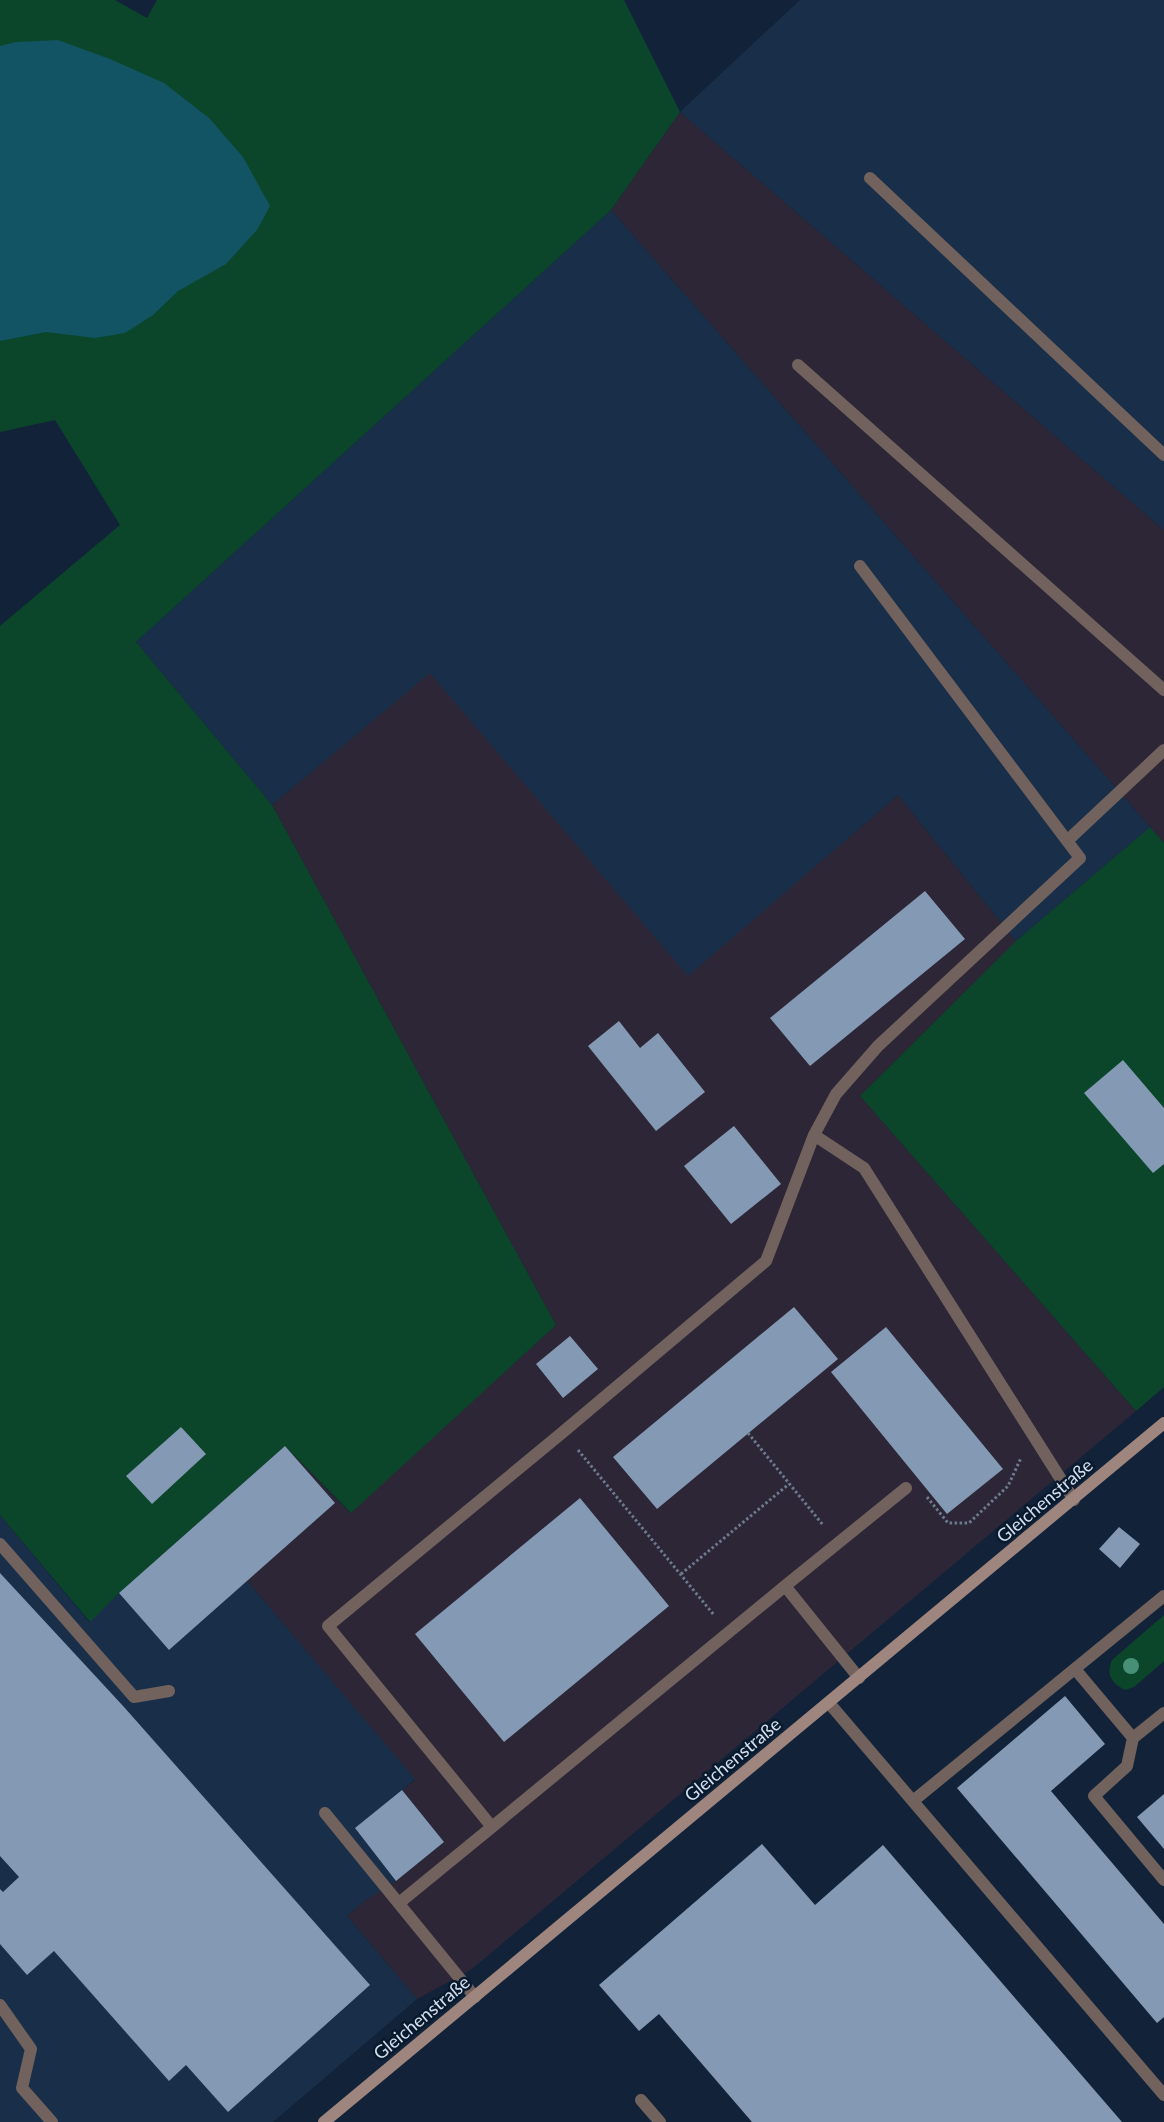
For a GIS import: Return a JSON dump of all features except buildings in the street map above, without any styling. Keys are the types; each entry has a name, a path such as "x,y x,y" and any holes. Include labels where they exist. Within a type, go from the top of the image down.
{"street":[{"name":"Gleichenstraße","path":"324,2122 1074,1500 1164,1423"}],"lane":[{"path":"870,178 1164,455"},
{"path":"798,365 1164,690"},
{"path":"492,1827 328,1626 564,1432 766,1261 814,1135 836,1094 878,1046 1080,858 860,566"},
{"path":"1067,841 1164,750"},
{"path":"814,1135 864,1168 1074,1500"},
{"path":"399,1903 906,1488"},
{"path":"0,1544 134,1697 169,1691"},
{"path":"784,1586 859,1678"},
{"path":"913,1801 1164,1596"},
{"path":"1075,1669 1133,1738"},
{"path":"829,1703 1164,2095"},
{"path":"1164,1713 1133,1738 1127,1766 1094,1796 1164,1880"},
{"path":"325,1813 475,1997"},
{"path":"0,2005 31,2049 22,2088 52,2122"},
{"path":"641,2100 660,2122"}],"path":[{"path":"564,1432 728,1632"},
{"path":"748,1433 838,1543"},
{"path":"906,1488 914,1481 948,1523 969,1523 1008,1486 1031,1434"},
{"path":"681,1574 789,1484"}],"shaded area":[{"path":"800,0 1164,0 1164,530 680,112"},
{"path":"58,40 110,59 164,83 209,118 243,157 270,206 257,230 226,264 178,291 153,315 125,333 95,338 46,332 0,341 0,46 16,42"},
{"path":"680,112 1164,530 1164,843 611,210"},
{"path":"611,210 1150,827 1016,941 898,795 688,976 430,673 272,805 136,642"},
{"path":"430,672 688,975 898,795 1016,941 860,1096 1136,1411 472,1969 417,1999 347,1916 367,1899 402,1790 415,1780 247,1581 169,1650 119,1593 285,1446 350,1513 556,1325 272,805"},
{"path":"0,1515 89,1622 119,1593 169,1650 247,1581 415,1779 402,1790 444,1842 396,1881 367,1899 347,1916 417,1999 273,2122 0,2122"}],"green space":[{"path":"0,0 115,0 147,18 157,0 624,0 680,112 611,210 136,642 272,805 556,1325 351,1513 285,1446 119,1593 90,1622 0,1515 0,626 120,525 55,420 0,432"},
{"path":"1150,827 1164,843 1164,1387 1136,1411 860,1096 1016,941"},
{"path":"1164,1615 1164,1661 1134,1687 1125,1690 1111,1678 1110,1665 1112,1660"}]}
